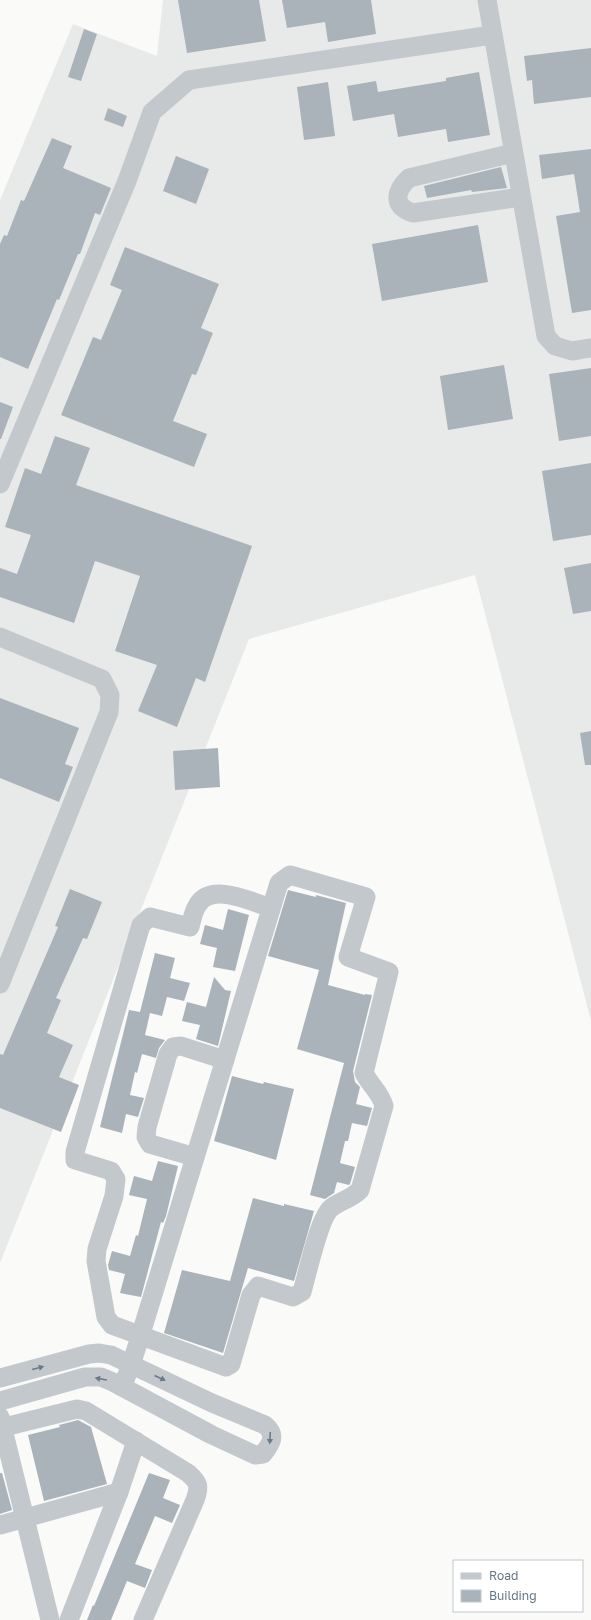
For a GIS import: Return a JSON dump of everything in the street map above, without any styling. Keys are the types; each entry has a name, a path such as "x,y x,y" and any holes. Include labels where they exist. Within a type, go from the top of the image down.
{"street":[{"path":"487,0 546,336 555,346 572,351 591,348"},
{"path":"0,484 127,181 152,112 189,80 492,34"},
{"path":"514,153 409,178 400,186 397,195 400,204 406,211 413,214 521,197"},
{"path":"0,637 102,679 110,695 109,712 0,984"},
{"path":"122,1387 140,1337 279,883 290,875 366,897 348,958 389,972 364,1073 367,1080 382,1099 384,1106 360,1190 352,1198 331,1208 323,1219 302,1292 293,1296 258,1286 250,1295 231,1364 226,1367 140,1337 112,1326 106,1317 96,1261 96,1249 114,1196 116,1179 111,1171 75,1160 75,1152 141,925 150,917 190,927 197,905 205,897 213,894 223,893 271,908"},
{"path":"195,1158 150,1144 146,1137 147,1127 168,1054 173,1047 181,1046 225,1060"},
{"path":"0,1378 89,1354 98,1353 110,1355 230,1411 265,1425 271,1430 272,1436 270,1446 263,1454 255,1455 101,1377 85,1377 0,1401"},
{"path":"50,1620 1,1424 76,1409 86,1411 188,1473 196,1480 198,1489 143,1620"},
{"path":"219,1438 230,1411"},
{"path":"69,1620 119,1492 136,1441"},
{"path":"0,1525 119,1492"}],"shaded area":[{"path":"163,0 591,0 591,1021 475,575 249,639 0,1263 0,200 73,24 157,56"}],"building":[{"path":"178,0 259,0 266,41 187,53"},
{"path":"282,0 371,0 376,34 328,42 325,22 287,28"},
{"path":"84,29 97,34 81,81 68,77"},
{"path":"591,48 591,97 534,104 532,80 527,81 524,56"},
{"path":"479,72 490,135 448,142 446,129 398,137 394,114 353,121 347,86 376,81 378,92 446,81 446,78"},
{"path":"328,82 335,136 304,140 297,87"},
{"path":"108,108 127,116 123,127 104,120"},
{"path":"52,138 72,146 63,168 111,188 100,215 95,213 80,254 78,254 59,300 57,299 28,369 0,357 0,244 4,235 7,236 21,200 24,201"},
{"path":"591,149 591,310 572,313 556,216 580,212 574,174 542,179 539,155"},
{"path":"176,156 209,169 196,204 163,191"},
{"path":"501,167 507,188 472,192 471,190 427,198 424,186"},
{"path":"478,225 488,282 382,301 372,244"},
{"path":"125,247 219,284 201,328 213,333 196,375 192,374 173,421 207,434 194,467 61,415 93,337 101,340 122,290 110,285"},
{"path":"504,365 513,419 448,430 440,376"},
{"path":"591,368 591,436 559,441 549,374"},
{"path":"0,402 13,407 1,439 0,439"},
{"path":"55,436 90,448 76,485 252,546 205,682 196,678 177,727 138,711 157,665 115,651 140,576 95,561 74,623 0,597 0,568 17,574 31,535 5,527 25,468 41,474"},
{"path":"591,463 591,535 553,541 542,471"},
{"path":"591,563 591,611 573,614 564,568"},
{"path":"0,698 79,728 65,764 73,767 59,802 0,778"},
{"path":"591,731 591,765 585,765 580,733"},
{"path":"218,748 220,787 175,790 173,751"},
{"path":"70,889 102,902 87,939 83,938 56,998 61,1000 47,1033 73,1045 59,1077 79,1085 61,1132 0,1108 0,1054 3,1055 58,927 55,926"},
{"path":"288,890 316,897 316,895 346,903 328,985 365,995 372,995 353,1071 355,1082 360,1087 356,1104 372,1108 367,1126 352,1123 348,1141 345,1141 340,1163 355,1167 350,1184 337,1182 334,1193 325,1199 310,1195 344,1063 297,1049 319,970 268,956"},
{"path":"228,909 249,915 235,971 213,967 217,948 200,944 205,925 223,930"},
{"path":"155,953 175,958 170,978 190,983 184,1001 167,997 162,1016 150,1013 145,1035 165,1040 159,1048 156,1058 142,1054 137,1073 135,1072 130,1095 144,1098 138,1117 126,1114 122,1133 100,1127 129,1010 140,1012"},
{"path":"214,977 225,990 231,991 218,1046 196,1039 200,1025 182,1021 187,1002 206,1007"},
{"path":"232,1076 263,1084 264,1082 294,1089 276,1160 214,1141"},
{"path":"158,1161 178,1166 166,1216 163,1223 161,1222 141,1297 120,1293 125,1274 109,1270 108,1265 112,1251 130,1256 136,1235 138,1236 147,1199 129,1195 134,1176 152,1181"},
{"path":"253,1198 284,1206 284,1204 314,1211 294,1281 248,1268 223,1353 164,1333 182,1270 230,1281"},
{"path":"78,1420 91,1427 107,1484 44,1501 28,1435 60,1427 59,1425"},
{"path":"0,1473 2,1473 12,1510 0,1514"},
{"path":"149,1473 170,1480 163,1498 180,1505 172,1523 155,1516 135,1564 152,1570 145,1588 127,1581 111,1620 87,1620 93,1605 94,1606"}]}
